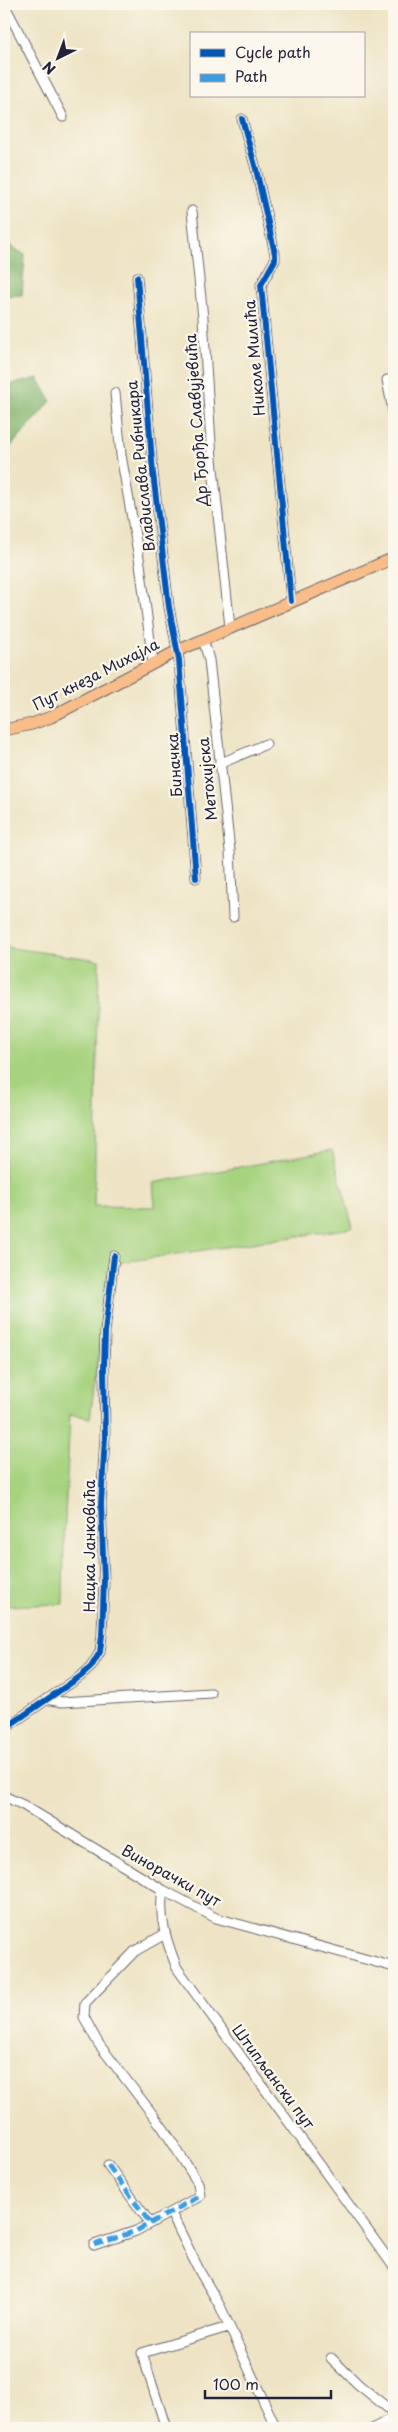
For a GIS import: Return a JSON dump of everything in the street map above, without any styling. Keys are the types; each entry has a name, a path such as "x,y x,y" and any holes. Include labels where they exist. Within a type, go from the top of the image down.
{"main road":[{"name":"Пут кнеза Михајла","path":"4,730 32,724 59,713 177,651 394,558"}],"street":[{"path":"4,4 63,117"},
{"name":"Николе Милића","path":"242,119 256,169 275,254 275,260 262,285 291,601"},
{"name":"Др Ђорђа Славујевића","path":"192,211 203,318 212,460 230,628"},
{"name":"Владислава Рибникара","path":"137,277 153,473 169,607 177,651"},
{"path":"387,380 394,416"},
{"path":"115,393 121,455 140,564 153,663"},
{"name":"Метохијска","path":"203,639 209,660 230,851 233,917"},
{"name":"Биначка","path":"177,651 196,878"},
{"path":"219,764 266,744"},
{"name":"Нацка Јанковића","path":"4,1729 81,1676 91,1667 100,1652 104,1580 101,1504 105,1438 105,1332 114,1256"},
{"path":"46,1699 62,1702 211,1693"},
{"name":"Винорачки пут","path":"4,1796 23,1805 162,1890 216,1918 394,1967"},
{"name":"Штипљански пут","path":"162,1890 160,1904 165,1934 177,1968 378,2241 394,2267"},
{"path":"94,2245 127,2234 171,2213 200,2196 198,2184 163,2128 108,2059 84,2017 85,2003 135,1951 165,1934"},
{"path":"108,2165 150,2223"},
{"path":"171,2213 200,2272 220,2306 276,2428"},
{"path":"166,2428 142,2354 228,2327"},
{"path":"331,2358 359,2385 394,2413"},
{"path":"374,2428 394,2417"}],"green space":[{"path":"4,242 25,255 22,295 4,296"},
{"path":"38,378 51,401 4,454 4,386"},
{"path":"4,947 99,960 94,1206 155,1207 153,1183 332,1150 353,1228 110,1264 90,1418 70,1414 63,1604 4,1606"}],"marked path":[{"path":"108,2165 150,2223"},
{"path":"94,2245 136,2231 200,2196"}],"cycle path":[{"path":"242,119 256,169 275,254 275,260 261,285 291,601"},
{"path":"137,277 153,473 169,607 179,660 196,878"},
{"path":"4,1729 81,1676 91,1667 100,1652 104,1580 101,1504 105,1437 105,1332 114,1256"}]}
